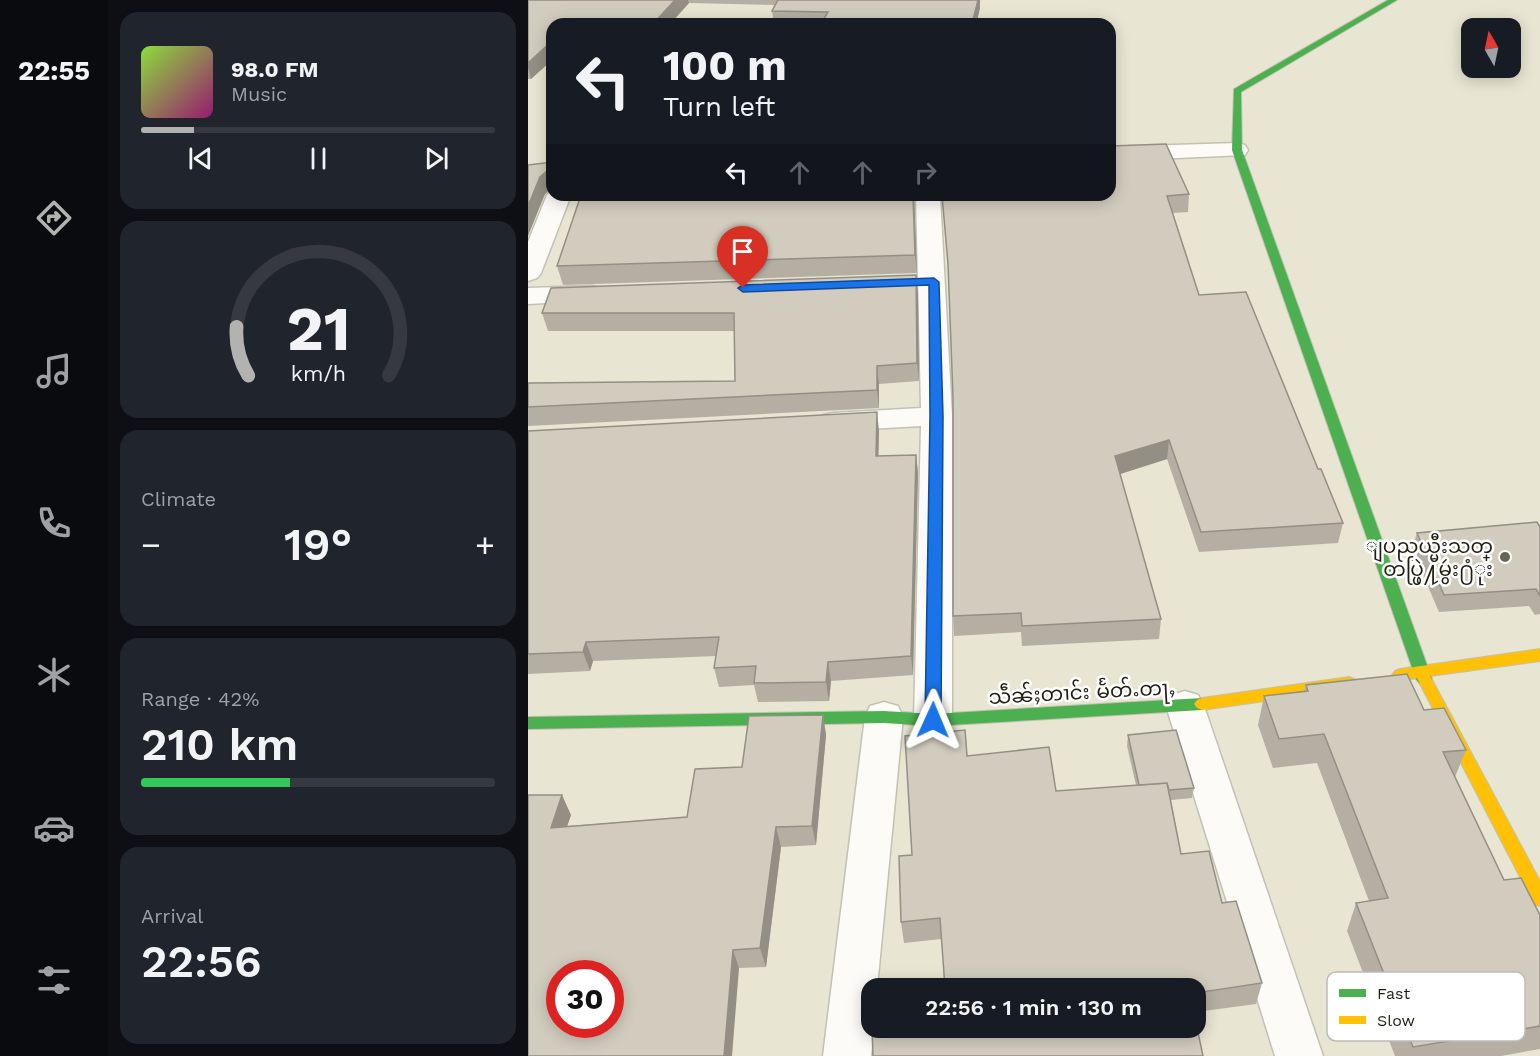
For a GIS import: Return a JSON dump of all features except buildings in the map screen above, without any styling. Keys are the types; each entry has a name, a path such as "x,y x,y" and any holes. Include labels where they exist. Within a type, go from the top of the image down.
{"street":[{"path":"1393,0 1237,91 1237,150 1421,672 1540,898"},
{"path":"1116,154 1237,150"},
{"path":"528,273 557,201"},
{"path":"928,201 922,282 937,416 933,720"},
{"path":"528,296 612,293"},
{"path":"808,423 937,416"},
{"path":"1385,677 1540,655"},
{"name":"သဵၼ်ႈတၢင်း မႅတ်ႉတႃႇ","path":"528,723 884,717 933,720 1185,706 1362,681"},
{"path":"1185,706 1299,1056"},
{"path":"847,1056 884,717"}],"traffic: fast":[{"path":"1393,0 1237,91 1237,150 1424,679"},
{"path":"528,723 884,717 933,720 1202,704"}],"traffic: slow":[{"path":"1400,675 1540,655"},
{"path":"1424,679 1540,898"},
{"path":"1202,704 1349,683"}],"place":[{"name":"ျပည္နယ္မီးသတ္ တပ္ဖြဲ႔မွဴး႐ံုး","path":"1505,557"}],"route":[{"path":"743,288 934,282 937,416 933,720"}]}
